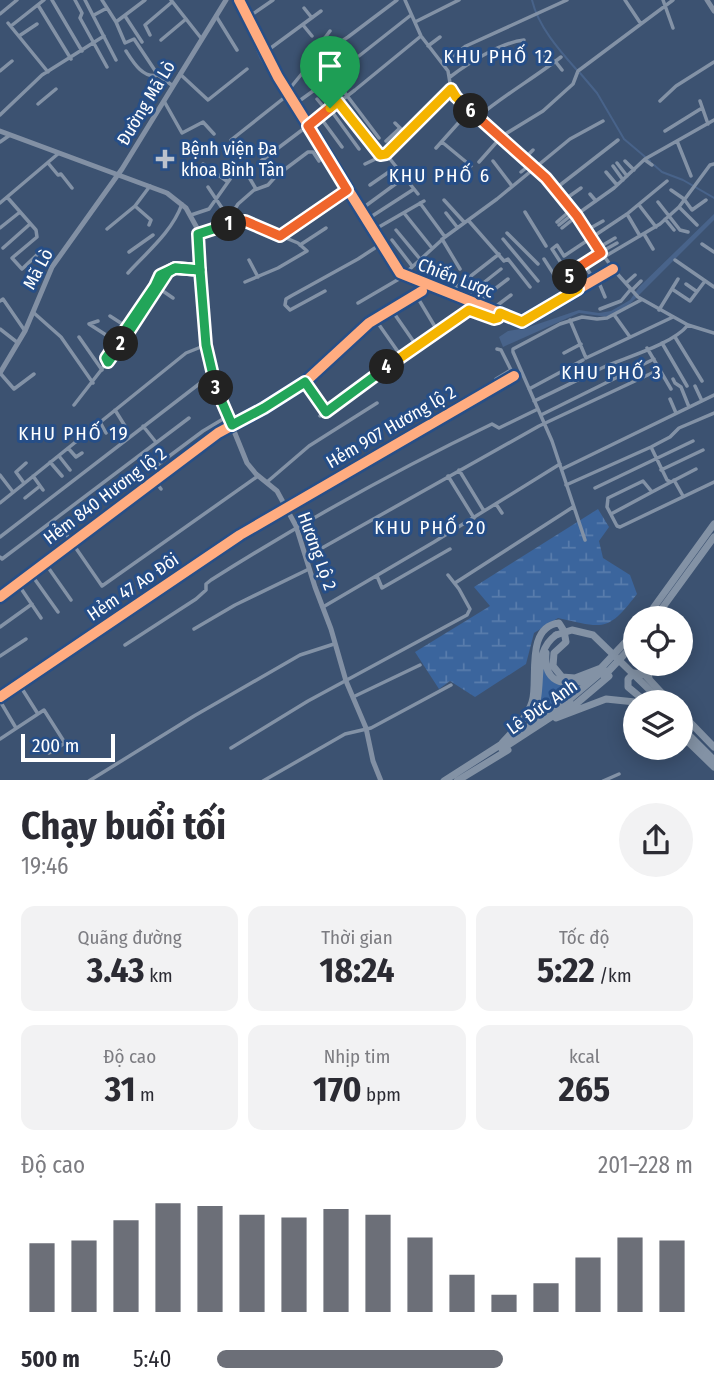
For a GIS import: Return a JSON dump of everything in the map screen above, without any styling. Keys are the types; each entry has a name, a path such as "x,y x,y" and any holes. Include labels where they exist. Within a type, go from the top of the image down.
{"highway":[{"path":"656,606 714,524"},
{"path":"656,606 714,530"},
{"path":"665,606 714,537"},
{"path":"666,606 714,544"},
{"name":"Lê Đức Anh","path":"435,780 489,747 501,744 531,707 535,651 544,633 554,623 563,627 566,639 553,656 554,669 565,678 575,678 601,668 623,646"},
{"path":"513,736 536,706 540,691 542,652 548,641 572,630 593,635 650,690"},
{"path":"601,673 576,684 565,684 556,680 548,671 548,649 556,637 573,634 591,639 643,690"},
{"name":"Lê Đức Anh","path":"459,775 501,744 564,704 601,673 623,648"},
{"name":"Lê Đức Anh","path":"487,755 549,722 598,683 623,656"},
{"name":"Lê Đức Anh","path":"459,775 549,722 598,686 623,661"},
{"path":"630,690 627,681 636,672 641,673 659,690"},
{"path":"649,676 651,682"},
{"path":"556,680 568,681 575,678"},
{"path":"549,722 590,704 612,699 623,700"},
{"path":"693,727 714,747"},
{"path":"693,735 714,747"},
{"path":"693,739 714,760"},
{"path":"693,741 714,767"},
{"path":"444,780 459,775"},
{"path":"450,780 459,775"}],"main road":[{"name":"Đường Mã Lò","path":"87,219 119,174 226,0"},
{"path":"707,0 714,11"},
{"path":"0,131 150,186 167,193 182,204 191,215 198,234 206,345"},
{"path":"125,164 135,180"},
{"name":"Mã Lò","path":"0,373 24,331 52,267 87,219"},
{"name":"Hương Lộ 2","path":"206,345 212,374 247,463 277,491 296,526 346,681 366,728 373,761 381,780"}],"street":[{"path":"0,14 17,0"},
{"path":"44,0 10,25 48,72"},
{"path":"52,0 82,51"},
{"path":"75,0 82,13 80,19 107,66"},
{"path":"85,0 116,60"},
{"path":"102,0 125,43 136,38"},
{"path":"131,0 136,7"},
{"path":"116,22 145,0"},
{"name":"Chiến Lược","path":"239,0 287,95 401,277 522,322 568,295"},
{"path":"247,18 272,0"},
{"path":"313,60 397,0"},
{"path":"405,0 421,36 443,63 456,97 502,136 555,189 575,213 613,269 632,290 659,310 688,325 713,332"},
{"path":"415,22 459,0"},
{"path":"443,63 466,46 567,0"},
{"path":"625,0 642,24"},
{"path":"480,162 502,136 543,111 573,84 578,71 586,64 642,24 664,3 673,0"},
{"path":"150,35 145,25 172,1 201,38"},
{"path":"664,3 673,28"},
{"path":"38,5 71,59"},
{"path":"93,15 107,8"},
{"path":"304,8 312,18"},
{"path":"264,52 321,11"},
{"path":"359,56 411,15"},
{"path":"125,16 158,75 173,86"},
{"path":"216,16 237,50"},
{"path":"161,40 186,19"},
{"path":"19,36 37,24"},
{"path":"303,25 312,36"},
{"path":"231,140 287,95 330,31"},
{"path":"0,115 42,75 104,36"},
{"path":"261,161 421,36"},
{"path":"428,46 440,37"},
{"path":"136,38 142,42"},
{"path":"450,77 472,61 524,40"},
{"path":"126,51 145,74 158,75"},
{"path":"295,104 320,86 318,84 338,67 324,53"},
{"path":"539,58 546,54 562,70"},
{"path":"478,117 561,57"},
{"path":"0,71 12,61"},
{"path":"660,101 676,86 714,62"},
{"path":"180,74 208,100 247,69"},
{"path":"339,85 379,138"},
{"path":"38,104 56,89"},
{"path":"365,164 408,134 451,89"},
{"path":"317,99 329,110 359,149"},
{"path":"164,101 182,134 202,122 206,123 214,134"},
{"path":"700,101 708,124"},
{"path":"338,102 418,194"},
{"path":"665,131 702,108"},
{"path":"436,148 470,110"},
{"path":"320,117 342,147"},
{"path":"575,213 559,225 596,201 653,154 714,120"},
{"path":"358,303 401,277 457,227 513,186 533,166 570,139 603,121"},
{"path":"395,123 408,134"},
{"path":"386,141 400,128"},
{"path":"0,142 10,135"},
{"path":"555,189 618,140"},
{"path":"677,141 691,176"},
{"path":"442,142 471,166"},
{"path":"225,225 238,204 256,189 268,185 311,150 319,161"},
{"path":"525,158 533,150"},
{"path":"0,203 59,153"},
{"path":"645,160 652,165"},
{"path":"493,161 513,186"},
{"path":"625,161 634,170"},
{"path":"48,163 72,188"},
{"path":"203,164 228,182"},
{"path":"615,164 624,188"},
{"path":"601,252 656,228 679,207 692,187 710,165 714,164"},
{"path":"521,172 533,166"},
{"path":"370,185 396,167"},
{"path":"246,172 256,189"},
{"path":"606,172 622,181"},
{"path":"191,215 209,209 233,175"},
{"path":"360,210 405,177"},
{"path":"578,289 552,249 557,246 564,256 627,214 667,181"},
{"path":"107,229 135,206 150,186"},
{"path":"208,187 229,218"},
{"path":"366,220 414,188"},
{"path":"564,200 581,188"},
{"path":"671,190 692,210 706,200"},
{"path":"280,236 345,191"},
{"path":"590,194 596,201"},
{"path":"8,197 36,230 37,237 12,258 22,269 41,251"},
{"path":"444,200 504,261 508,259 530,287"},
{"path":"372,231 422,202 460,269"},
{"path":"658,202 674,230"},
{"path":"128,273 176,220 182,204"},
{"path":"639,205 656,228"},
{"path":"135,206 151,220 149,225"},
{"path":"679,207 696,225"},
{"path":"0,228 20,212"},
{"path":"525,212 546,246"},
{"path":"404,213 432,248"},
{"path":"446,213 457,227"},
{"path":"627,214 653,249"},
{"path":"666,218 682,232 688,232"},
{"path":"587,230 603,220"},
{"path":"198,234 245,221 300,245 307,251 245,282"},
{"path":"3,248 30,224"},
{"path":"300,245 326,228"},
{"path":"396,230 420,259"},
{"path":"507,233 538,264"},
{"path":"129,252 153,235"},
{"path":"147,238 153,247"},
{"path":"503,239 538,281"},
{"path":"392,240 412,266"},
{"path":"568,274 616,241"},
{"path":"325,291 290,310 285,305 286,299 358,260 380,244"},
{"path":"702,244 714,252"},
{"path":"449,293 497,252"},
{"path":"544,259 568,295 613,269"},
{"path":"676,260 714,287"},
{"path":"249,261 258,277"},
{"path":"586,267 606,297"},
{"path":"108,362 106,358 168,272 175,268 200,270"},
{"path":"463,299 501,269"},
{"path":"626,283 635,275"},
{"path":"475,304 509,279"},
{"path":"659,310 678,279"},
{"path":"600,309 621,301 641,281"},
{"path":"672,289 689,301 705,281"},
{"path":"686,284 697,291"},
{"path":"156,287 173,298"},
{"path":"74,405 130,333 156,287"},
{"name":"Hẻm 840 Hương lộ 2","path":"0,597 218,433 305,382 375,318 422,291"},
{"path":"416,295 437,330"},
{"path":"491,310 510,295"},
{"path":"585,540 571,508 562,469 558,465 542,425 541,415 536,410 513,349 570,320 615,316 640,298"},
{"path":"1,299 24,331"},
{"path":"391,309 416,345"},
{"path":"320,416 437,330 469,310 494,319 499,315"},
{"path":"33,311 61,337 93,383"},
{"path":"110,316 127,327"},
{"path":"615,316 630,337"},
{"path":"529,389 673,317"},
{"path":"375,318 401,356"},
{"path":"570,320 585,359"},
{"path":"98,321 89,324 117,342"},
{"path":"534,401 675,337 688,325"},
{"path":"0,328 18,343"},
{"path":"79,337 102,370"},
{"path":"675,337 702,381"},
{"path":"662,343 687,386"},
{"path":"0,503 187,353 206,345"},
{"path":"564,353 581,345"},
{"path":"647,348 671,389"},
{"path":"497,349 501,350 511,370 496,379 498,385"},
{"path":"541,415 654,359"},
{"path":"0,373 13,389 34,374"},
{"path":"306,557 542,425 652,373"},
{"path":"0,537 212,374"},
{"name":"Hẻm 907 Hương lộ 2","path":"286,508 514,376"},
{"path":"673,379 681,387 690,407"},
{"path":"305,382 326,412"},
{"path":"695,386 702,401"},
{"path":"562,469 714,395"},
{"path":"670,399 676,413"},
{"path":"267,482 309,446 377,403"},
{"path":"115,410 125,426"},
{"path":"125,645 196,599 211,580 296,526 492,424 499,428 536,410"},
{"path":"566,485 651,447 670,437 679,428 714,413"},
{"path":"152,469 228,416"},
{"path":"1,558 189,418"},
{"path":"100,422 106,433"},
{"path":"143,426 155,441"},
{"path":"595,488 693,441"},
{"path":"651,447 667,480 672,481 682,496"},
{"path":"68,448 76,457 82,453"},
{"path":"661,470 703,450"},
{"path":"59,456 71,470"},
{"path":"50,462 62,476"},
{"path":"24,483 16,472 26,463"},
{"path":"323,607 558,465"},
{"path":"611,514 696,469"},
{"path":"459,470 484,511"},
{"path":"0,475 13,492"},
{"path":"25,498 42,488 33,476"},
{"path":"62,528 102,586 258,476"},
{"path":"448,476 474,517"},
{"path":"155,481 160,489"},
{"path":"653,492 643,481 608,498 606,504 620,527 714,482"},
{"path":"496,504 502,513"},
{"name":"Hẻm 47 Ao Đôi","path":"0,699 217,550 286,508"},
{"path":"455,583 571,508"},
{"path":"377,576 382,588 450,549"},
{"path":"46,563 71,600"},
{"path":"194,629 235,605 309,569"},
{"path":"31,574 58,612"},
{"path":"231,748 308,701 467,614 470,609 448,575"},
{"path":"18,584 41,618"},
{"path":"0,627 32,604"},
{"path":"0,656 26,639"},
{"path":"89,780 300,655 336,644"},
{"path":"353,697 419,665"},
{"path":"19,684 38,714"},
{"path":"263,780 337,739 371,728 451,685"},
{"path":"0,699 16,728"},
{"path":"0,739 44,710 65,743 49,753"},
{"path":"603,780 619,774"}],"green space":[{"path":"598,509 609,527 599,541 603,558 630,575 637,594 628,606 623,606 623,611 618,616 604,624 586,624 558,618 534,633 526,664 475,697 450,681 439,689 415,652 490,606 474,587"},
{"path":"543,663 561,685 579,686 531,721 540,702"}],"shaded area":[{"path":"714,214 714,220 626,308 608,317 579,313 503,347 499,337 508,331 526,328 579,310 599,313 611,311 630,300 639,287"}],"waterway":[{"path":"234,0 261,59 325,164 401,279 526,328"},
{"path":"532,0 544,28 576,69"},
{"path":"580,73 597,93 624,139 650,161"},
{"path":"654,165 662,172 683,180 714,198"}],"cycle path":[{"path":"239,0 278,77 400,273 522,322 613,269"},
{"path":"0,597 218,433 305,382 369,323 422,291"},
{"path":"0,697 240,535 514,376"}],"place":[{"name":"Bệnh viện Đa khoa Bình Tân","path":"165,159"}],"district":[{"name":"KHU PHỐ 12","path":"499,56"},
{"name":"KHU PHỐ 6","path":"440,175"},
{"name":"KHU PHỐ 3","path":"612,372"},
{"name":"KHU PHỐ 19","path":"74,433"},
{"name":"KHU PHỐ 20","path":"431,527"}],"route":[{"path":"330,108 308,126 347,190 280,236 245,221 198,234 200,270 175,268 164,271 106,358 108,362 130,333 168,272 175,268 200,270 207,351 216,386 232,425 305,382 326,412 416,345 469,310 494,319 498,318 500,313 522,322 578,289 568,274 601,253 577,216 546,178 456,97 451,89 386,154 380,155 338,102 330,108"}]}
